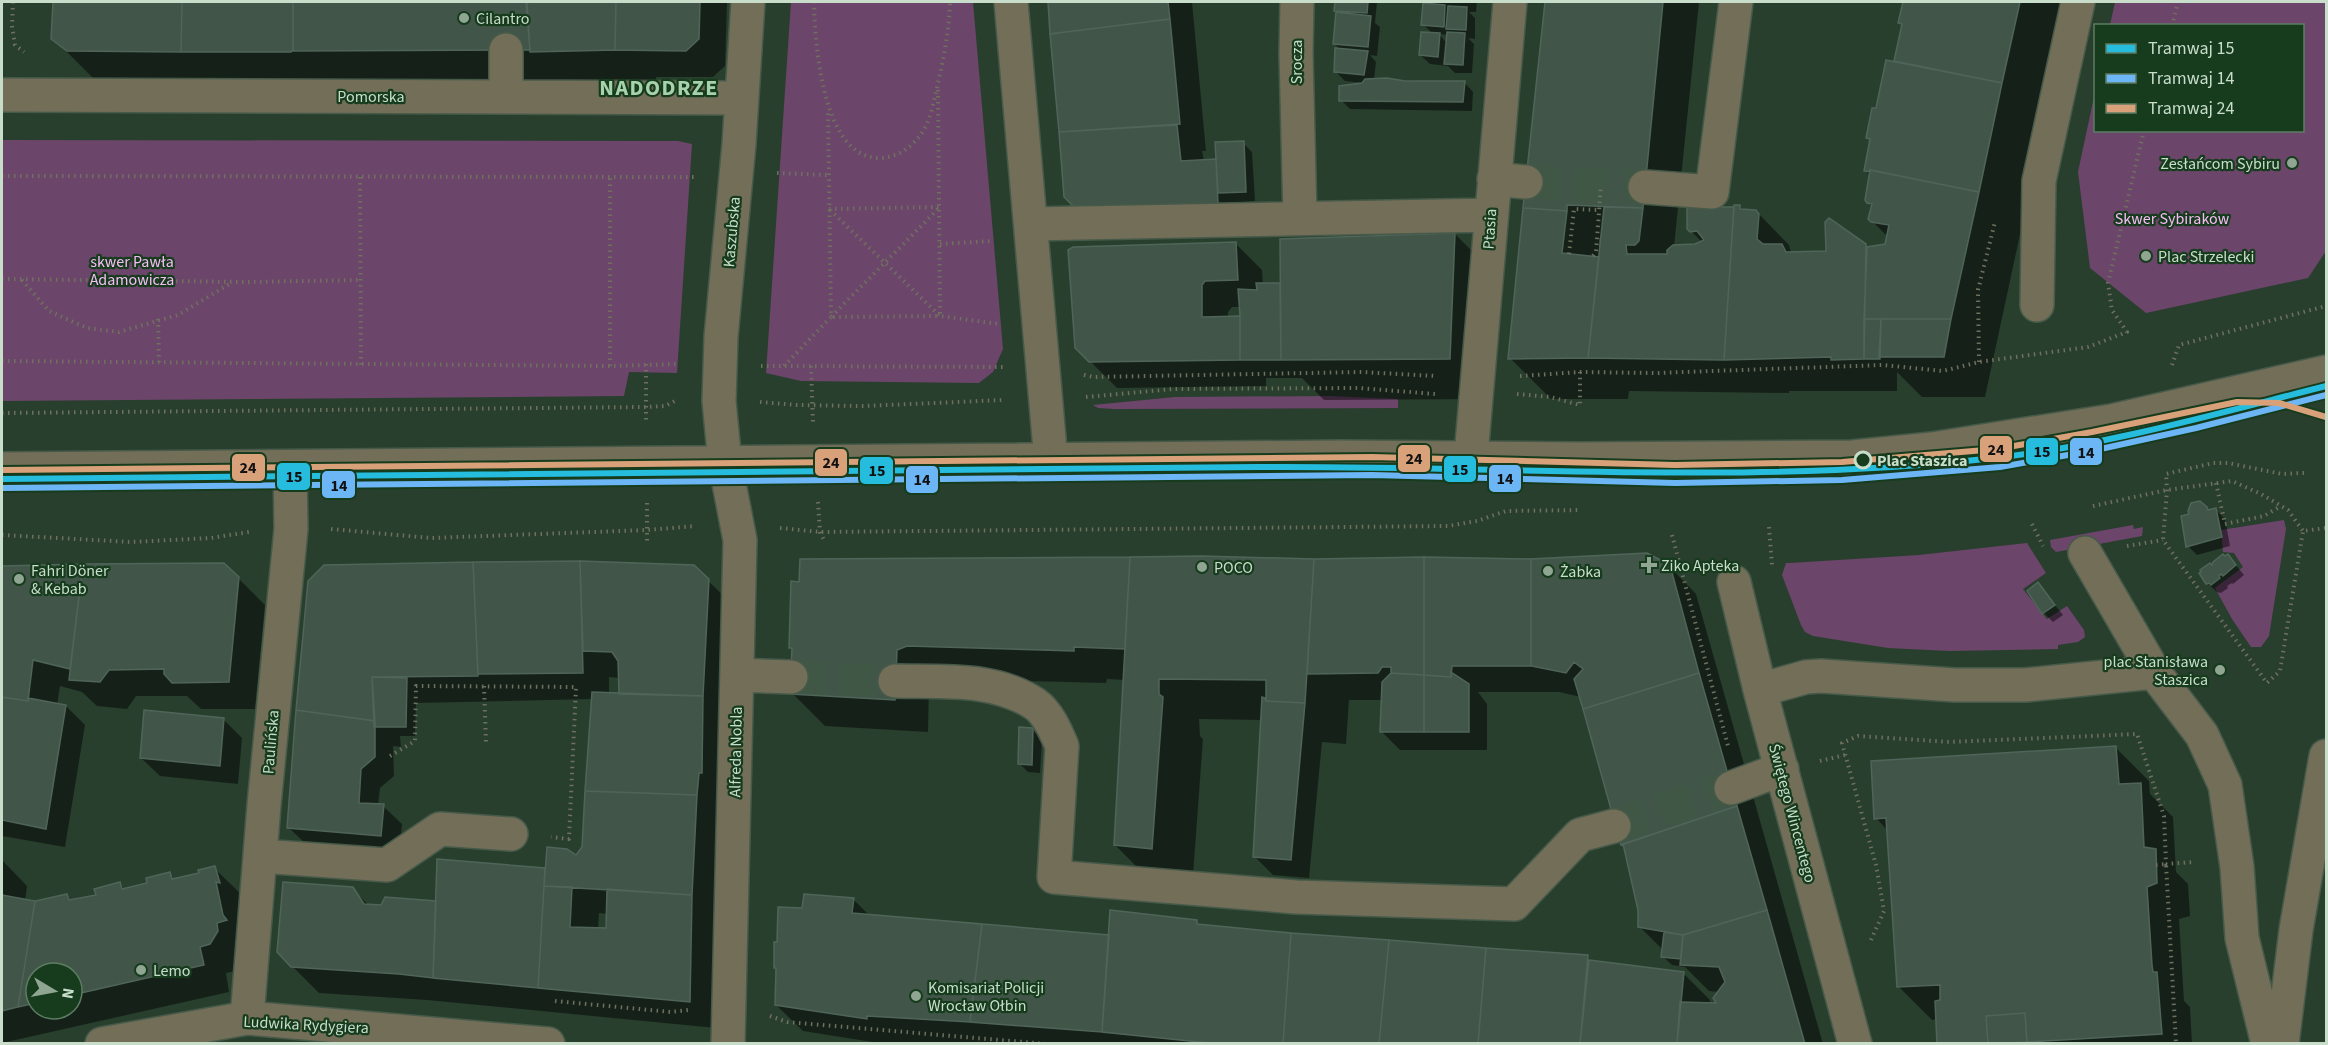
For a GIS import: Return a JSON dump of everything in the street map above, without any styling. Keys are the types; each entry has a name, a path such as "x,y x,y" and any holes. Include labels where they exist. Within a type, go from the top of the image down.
{"street":[{"name":"Kaszubska","path":"725,463 719,401 721,337 748,2"},
{"path":"1011,2 1051,460"},
{"name":"Srocza","path":"1297,2 1300,218"},
{"name":"Ptasia","path":"1471,456 1510,2"},
{"path":"1645,187 1712,192 1736,2"},
{"path":"2037,305 2038,181 2078,2"},
{"path":"506,50 506,97"},
{"name":"Pomorska","path":"2,94 741,98"},
{"path":"1494,179 1526,182"},
{"path":"1031,224 1491,215"},
{"path":"2,469 1471,456 1570,459 1852,457 2025,436 2155,412 2326,372"},
{"name":"Alfreda Nobla","path":"725,463 740,540 728,1044"},
{"name":"Paulińska","path":"247,1018 291,529 290,467"},
{"path":"2085,553 2154,672 2202,735 2225,785 2236,867 2242,938 2268,1044"},
{"name":"Świętego Wincentego","path":"1734,582 1760,690 1855,1044"},
{"path":"1760,690 1806,677 1821,676 1955,685 2025,685 2154,672"},
{"path":"737,675 791,677"},
{"path":"896,681 986,684 1013,693 1037,705 1054,728 1062,746 1054,877 1296,897 1514,904 1580,835 1614,826"},
{"path":"2283,1044 2296,930 2326,756"},
{"path":"1731,788 1782,769"},
{"path":"260,856 387,865 440,829 511,834"},
{"name":"Ludwika Rydygiera","path":"102,1044 189,1036 247,1018 376,1036 548,1044"}],"path":[{"path":"814,2 817,44 828,102 840,134 854,150 870,158 890,158 913,145 924,129 946,51 950,2"},
{"path":"2172,24 2178,2"},
{"path":"938,83 940,316"},
{"path":"828,102 831,317"},
{"path":"1519,376 1580,372 1656,374 1883,365 1943,371 1979,362 2088,347 2127,333 2112,310 2108,283 2124,207 2143,132"},
{"path":"769,173 828,176"},
{"path":"2,176 702,177"},
{"path":"360,177 361,365"},
{"path":"610,177 610,366"},
{"path":"1593,256 1596,252 1601,185"},
{"path":"829,209 940,207"},
{"path":"784,366 940,207"},
{"path":"829,209 940,316"},
{"path":"1569,254 1574,209 1599,210"},
{"path":"940,244 1001,241"},
{"path":"2,279 233,282 361,280"},
{"path":"21,279 49,311 87,328 119,332 178,315 233,282"},
{"path":"2155,412 2179,345 2326,306"},
{"path":"831,317 940,316 1008,326"},
{"path":"158,320 159,362"},
{"path":"2,361 361,365 684,364 1011,367"},
{"path":"1075,374 1093,377 1361,372 1443,376"},
{"path":"1516,394 1550,397 1580,405 1580,372"},
{"path":"1080,397 1173,389 1359,388 1442,394"},
{"path":"2,413 645,407 665,406 678,399 861,406 1015,399"},
{"path":"2093,506 2167,490 2232,481 2288,510 2303,531 2280,671 2267,683 2163,540 2167,490 2166,474 2213,463 2228,463 2282,474 2304,473"},
{"path":"2216,483 2225,524 2264,516 2281,506"},
{"path":"2,535 151,542 291,529 335,529 431,538 647,530 736,523 820,532 1448,526 1477,521 1506,511 1581,510"},
{"path":"2032,524 2045,550"},
{"path":"1768,527 1773,570"},
{"path":"2303,531 2326,528"},
{"path":"390,756 415,741 416,686 576,687 569,839 511,834"},
{"path":"484,686 486,742"},
{"path":"1868,947 1884,911 1875,865 1842,743 1858,736 1950,742 2138,734 2164,816 2175,1044"},
{"path":"2156,865 2198,862"},
{"path":"767,1015 787,1022 1047,1044"}],"green space":[{"path":"791,2 973,2 1003,349 993,372 979,383 801,381 766,373"},
{"name":"Skwer Sybiraków","path":"2115,2 2326,2 2326,251 2308,278 2146,313 2090,268 2078,172 2094,97 2094,132 2304,132 2304,24 2110,24"},
{"name":"skwer Pawła Adamowicza","path":"2,140 678,141 692,144 677,373 629,372 624,396 2,401"},
{"path":"1330,396 1398,399 1398,408 1114,409 1098,408 1093,405 1175,397"},
{"path":"2284,520 2286,529 2269,636 2261,647 2251,647 2215,588 2243,567 2234,553 2223,552 2221,530"},
{"path":"2133,525 2134,529 2143,527 2142,536 2056,552 2051,547 2050,540"},
{"path":"2027,543 2046,573 2023,589 2047,619 2067,606 2084,630 2085,637 2078,642 2058,645 2058,649 1950,651 1888,648 1813,636 1805,632 1801,625 1782,575 1786,563 1919,555"}],"building":[{"path":"53,2 182,2 181,52 67,51 51,39"},
{"path":"182,2 293,2 293,49 291,52 181,52"},
{"path":"293,2 526,2 530,50 293,51"},
{"path":"527,2 616,2 615,50 530,52"},
{"path":"616,2 700,2 699,39 686,51 615,50"},
{"path":"1048,2 1168,2 1170,19 1050,34"},
{"path":"1335,2 1368,2 1367,13 1334,11"},
{"path":"1545,2 1663,2 1643,208 1567,205 1567,211 1523,208"},
{"path":"1903,2 2020,2 2002,83 1894,61 1902,24 1898,23"},
{"path":"1423,3 1445,5 1444,27 1421,25"},
{"path":"1448,6 1467,7 1466,30 1446,29"},
{"path":"1336,12 1371,16 1368,47 1333,44"},
{"path":"1170,19 1180,124 1059,132 1050,34"},
{"path":"1421,32 1440,33 1438,57 1419,55"},
{"path":"1447,32 1465,33 1463,65 1444,64"},
{"path":"1335,48 1368,51 1364,75 1334,72"},
{"path":"1886,60 2002,83 1979,192 1870,170 1870,172 1864,171 1870,139 1866,138 1872,108 1876,108"},
{"path":"1387,78 1405,81 1465,81 1463,102 1339,101 1339,86 1362,83 1365,79"},
{"path":"1177,125 1181,161 1216,159 1218,204 1075,208 1064,197 1059,132"},
{"path":"1244,141 1246,192 1218,193 1215,142"},
{"path":"1870,170 1979,192 1951,319 1864,319 1867,247 1885,244 1889,225 1871,222 1868,219 1872,204 1865,200"},
{"path":"1734,205 1740,205 1740,209 1756,210 1759,214 1757,239 1763,244 1782,244 1786,252 1826,251 1825,222 1829,218 1866,244 1864,359 1831,360 1831,357 1724,360"},
{"path":"1604,207 1643,208 1639,241 1635,245 1626,245 1627,254 1667,254 1667,250 1673,245 1695,244 1704,240 1697,231 1690,232 1687,229 1687,207 1734,207 1724,360 1588,358"},
{"path":"1523,208 1567,211 1562,253 1599,257 1588,358 1508,359"},
{"path":"1455,233 1450,359 1281,360 1280,239"},
{"path":"1236,242 1238,280 1205,281 1202,285 1202,317 1240,316 1240,360 1089,362 1075,348 1068,250 1073,247"},
{"path":"1256,283 1280,283 1281,360 1240,360 1238,289 1257,290"},
{"path":"1864,319 1881,319 1880,359 1864,359"},
{"path":"1881,319 1951,319 1944,357 1879,357"},
{"path":"2200,501 2208,510 2216,508 2222,537 2186,547 2181,516 2189,514 2191,503"},
{"path":"1647,553 1670,565 1699,673 1583,709 1574,679 1583,669 1574,662 1566,673 1531,666 1531,559"},
{"path":"2223,554 2225,556 2228,554 2236,565 2223,576 2221,574 2220,578 2211,585 2206,584 2199,573 2200,570 2210,563 2212,565"},
{"path":"1130,557 1314,559 1305,703 1266,701 1266,680 1159,679 1159,694 1163,697 1152,849 1114,845"},
{"path":"1130,557 1125,649 1074,647 1074,651 907,646 897,650 895,700 790,694 791,581 799,582 800,559"},
{"path":"1424,557 1424,675 1391,673 1391,667 1382,667 1378,673 1307,674 1314,559"},
{"path":"1424,557 1531,559 1531,666 1452,666 1451,677 1424,675"},
{"path":"580,561 583,673 478,674 473,562"},
{"path":"580,561 694,565 709,579 703,696 619,694 618,661 612,652 583,651"},
{"path":"473,562 478,676 372,677 375,721 296,710 308,581 324,565"},
{"path":"224,563 239,577 229,682 172,683 164,674 164,669 109,670 100,682 69,680 83,564"},
{"path":"83,564 70,669 33,660 28,701 2,697 2,566"},
{"path":"2038,582 2055,605 2042,614 2027,591"},
{"path":"1451,672 1469,684 1469,732 1424,732 1424,675 1451,677"},
{"path":"1391,673 1424,675 1424,732 1380,732 1382,682"},
{"path":"1699,673 1737,806 1621,845 1583,709"},
{"path":"372,677 407,678 406,727 374,727"},
{"path":"592,692 703,696 702,773 699,773 697,795 585,791"},
{"path":"2,697 28,701 28,698 66,705 46,829 2,820"},
{"path":"1262,697 1266,701 1305,703 1291,860 1253,857"},
{"path":"144,710 224,718 220,766 140,758"},
{"path":"296,710 375,721 375,757 361,769 359,803 384,804 381,836 287,828"},
{"path":"1019,727 1033,728 1032,765 1018,764"},
{"path":"2116,746 2119,784 2141,783 2144,847 2156,849 2157,883 2147,887 2152,965 2153,972 2157,972 2162,1034 2027,1042 2025,1013 1986,1016 1988,1044 1937,1044 1935,1001 1940,1000 1940,985 1897,987 1886,818 1874,819 1871,761"},
{"path":"585,791 697,795 692,895 544,886 547,847 567,849 576,855 582,847"},
{"path":"1737,806 1767,910 1683,935 1638,927 1638,910 1623,844"},
{"path":"437,859 545,868 538,988 433,978"},
{"path":"215,866 220,883 216,882 223,915 227,920 217,923 218,931 210,944 200,947 204,965 84,992 84,961 25,961 35,901 67,894 69,900 96,895 94,889 120,882 122,889 147,883 146,878 170,872 172,879 199,873 198,870"},
{"path":"283,882 353,887 364,904 381,905 385,897 436,901 433,978 291,967 277,952"},
{"path":"544,886 572,887 570,927 606,928 607,889 692,895 690,1002 538,988"},
{"path":"804,894 854,898 852,913 982,924 970,1022 867,1016 867,1019 775,1005 774,942 777,942 778,907 802,908"},
{"path":"2,895 35,901 18,1007 2,1011"},
{"path":"1110,910 1197,920 1197,924 1291,933 1283,1044 1219,1044 1102,1032"},
{"path":"1767,910 1805,1044 1677,1044 1680,1002 1716,1003 1713,998 1725,982 1719,967 1680,965 1683,935"},
{"path":"982,924 1109,935 1102,1032 970,1022"},
{"path":"1664,932 1683,935 1681,959 1661,957"},
{"path":"1291,933 1389,940 1379,1044 1283,1044"},
{"path":"1389,940 1486,948 1478,1044 1379,1044"},
{"path":"1486,948 1588,955 1580,1044 1478,1044"},
{"path":"1589,960 1684,972 1677,1044 1580,1044"},
{"path":"24,970 24,1006 18,1007"},
{"path":"2025,1013 2027,1042 1988,1044 1986,1016"}],"tunnel":[{"path":"1526,182 1645,187"},
{"path":"791,677 895,681"},
{"path":"1614,826 1731,788"}],"tram line":[{"name":"15","path":"2,479 1256,467 1718,473 1810,471 1902,466 2035,453 2161,428 2326,386"},
{"name":"14","path":"2,488 1372,475 1675,483 1842,480 2000,467 2096,450 2196,428 2326,395"},
{"name":"24","path":"2,470 1372,457 1675,465 1842,462 1997,449 2237,402 2279,403 2326,417"}],"place":[{"name":"Cilantro","path":"464,18"},
{"name":"Zesłańcom Sybiru","path":"2292,163"},
{"name":"Plac Strzelecki","path":"2146,256"},
{"name":"Plac Staszica","path":"1863,460"},
{"name":"Ziko Apteka","path":"1649,565"},
{"name":"POCO","path":"1202,567"},
{"name":"Żabka","path":"1548,571"},
{"name":"Fahri Döner & Kebab","path":"19,579"},
{"name":"plac Stanisława Staszica","path":"2220,670"},
{"name":"Lemo","path":"141,970"},
{"name":"Komisariat Policji Wrocław Ołbin","path":"916,996"}],"district":[{"name":"NADODRZE","path":"659,87"}]}
